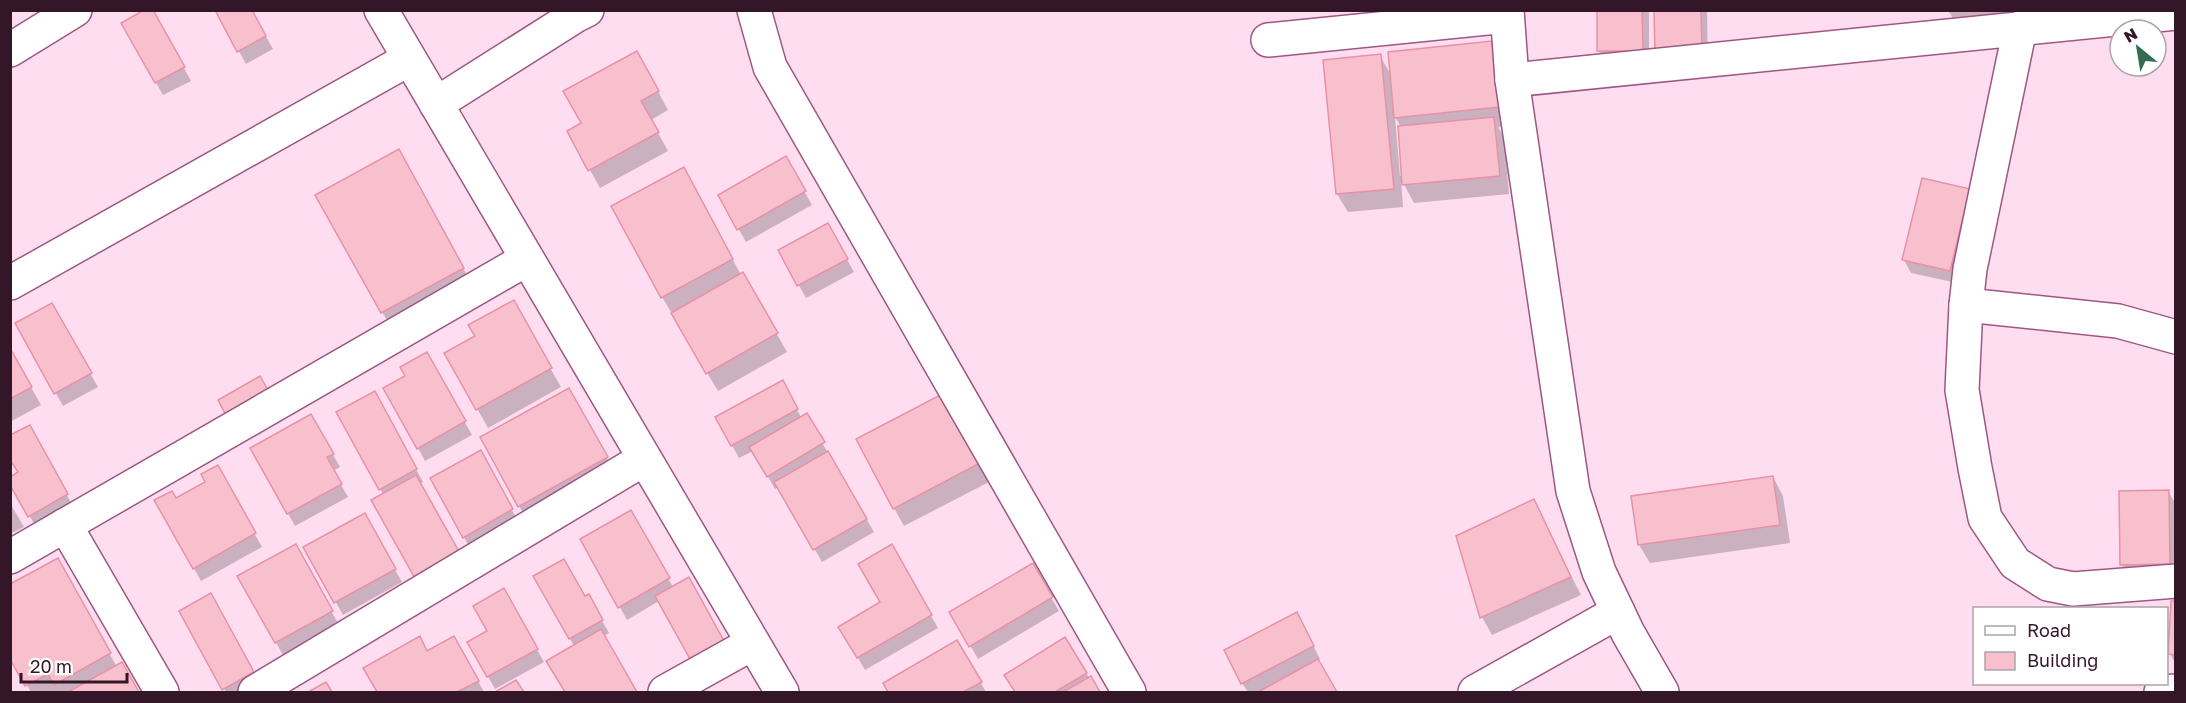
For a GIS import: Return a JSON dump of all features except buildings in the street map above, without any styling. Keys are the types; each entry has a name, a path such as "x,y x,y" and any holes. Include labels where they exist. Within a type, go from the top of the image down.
{"street":[{"path":"10,50 75,10"},
{"path":"381,10 782,693"},
{"path":"436,104 587,10"},
{"path":"754,10 770,68 1129,693"},
{"path":"1512,80 2175,12"},
{"path":"1268,40 1507,13 1512,80 1574,491 1599,572 1628,633 1662,693"},
{"path":"2020,28 1970,269 1966,305 1962,390 1985,518 2015,562 2048,584 2073,589 2175,581"},
{"path":"10,283 409,59"},
{"path":"10,557 527,259"},
{"path":"1966,305 2118,321 2175,337"},
{"path":"255,693 644,459"},
{"path":"65,525 162,693"},
{"path":"1475,693 1618,612"},
{"path":"665,693 753,643"},
{"path":"2161,693 2175,691"}]}
